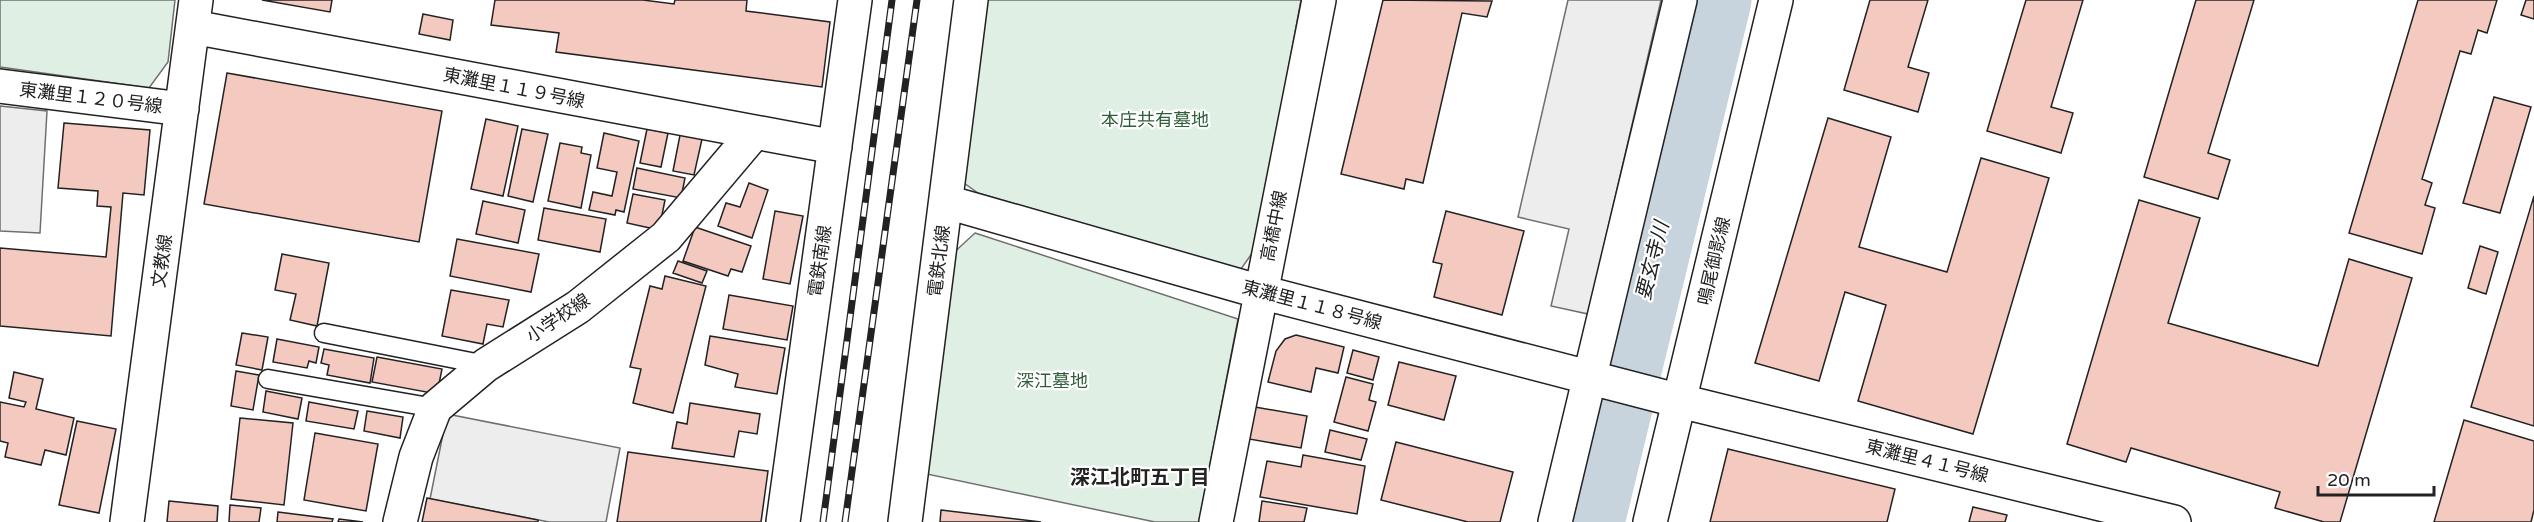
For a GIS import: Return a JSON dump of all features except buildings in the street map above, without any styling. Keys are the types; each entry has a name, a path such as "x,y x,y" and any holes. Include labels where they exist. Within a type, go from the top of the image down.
{"street":[{"name":"電鉄南線","path":"783,522 855,0"},
{"name":"電鉄北線","path":"905,522 971,0"},
{"name":"高橋中線","path":"1216,522 1319,0"},
{"path":"1554,522 1595,379 1680,0"},
{"name":"鳴尾御影線","path":"1650,522 1776,0"},
{"name":"東灘里１１９号線","path":"194,14 754,133 835,147"},
{"name":"文教線","path":"127,522 194,14"},
{"name":"東灘里１２０号線","path":"0,86 182,109"},
{"name":"小学校線","path":"400,522 416,457 435,408 486,365 578,307 666,237 754,133"},
{"name":"東灘里１１８号線","path":"946,202 1261,292 1680,401"},
{"name":"東灘里４１号線","path":"1680,401 2174,522"}],"lane":[{"path":"324,333 486,365"},
{"path":"268,379 435,408"}],"green space":[{"path":"0,0 175,0 168,62 149,88 0,67"},
{"name":"本庄共有墓地","path":"981,0 1301,0 1255,249 1241,269 978,193 957,178"},
{"name":"深江墓地","path":"975,233 1238,319 1199,522 1155,522 922,473 950,256"}],"shaded area":[{"path":"1568,0 1661,0 1588,314 1551,306 1569,229 1518,217"},
{"path":"0,106 47,111 40,233 0,231"},
{"path":"447,414 620,448 606,522 549,522 430,499"}],"waterway":[{"name":"要玄寺川","path":"1590,522 1717,0"}],"railway":[{"path":"823,522 892,0"},
{"path":"845,522 917,0"}],"district":[{"name":"深江北町五丁目","path":"1140,478"}]}
